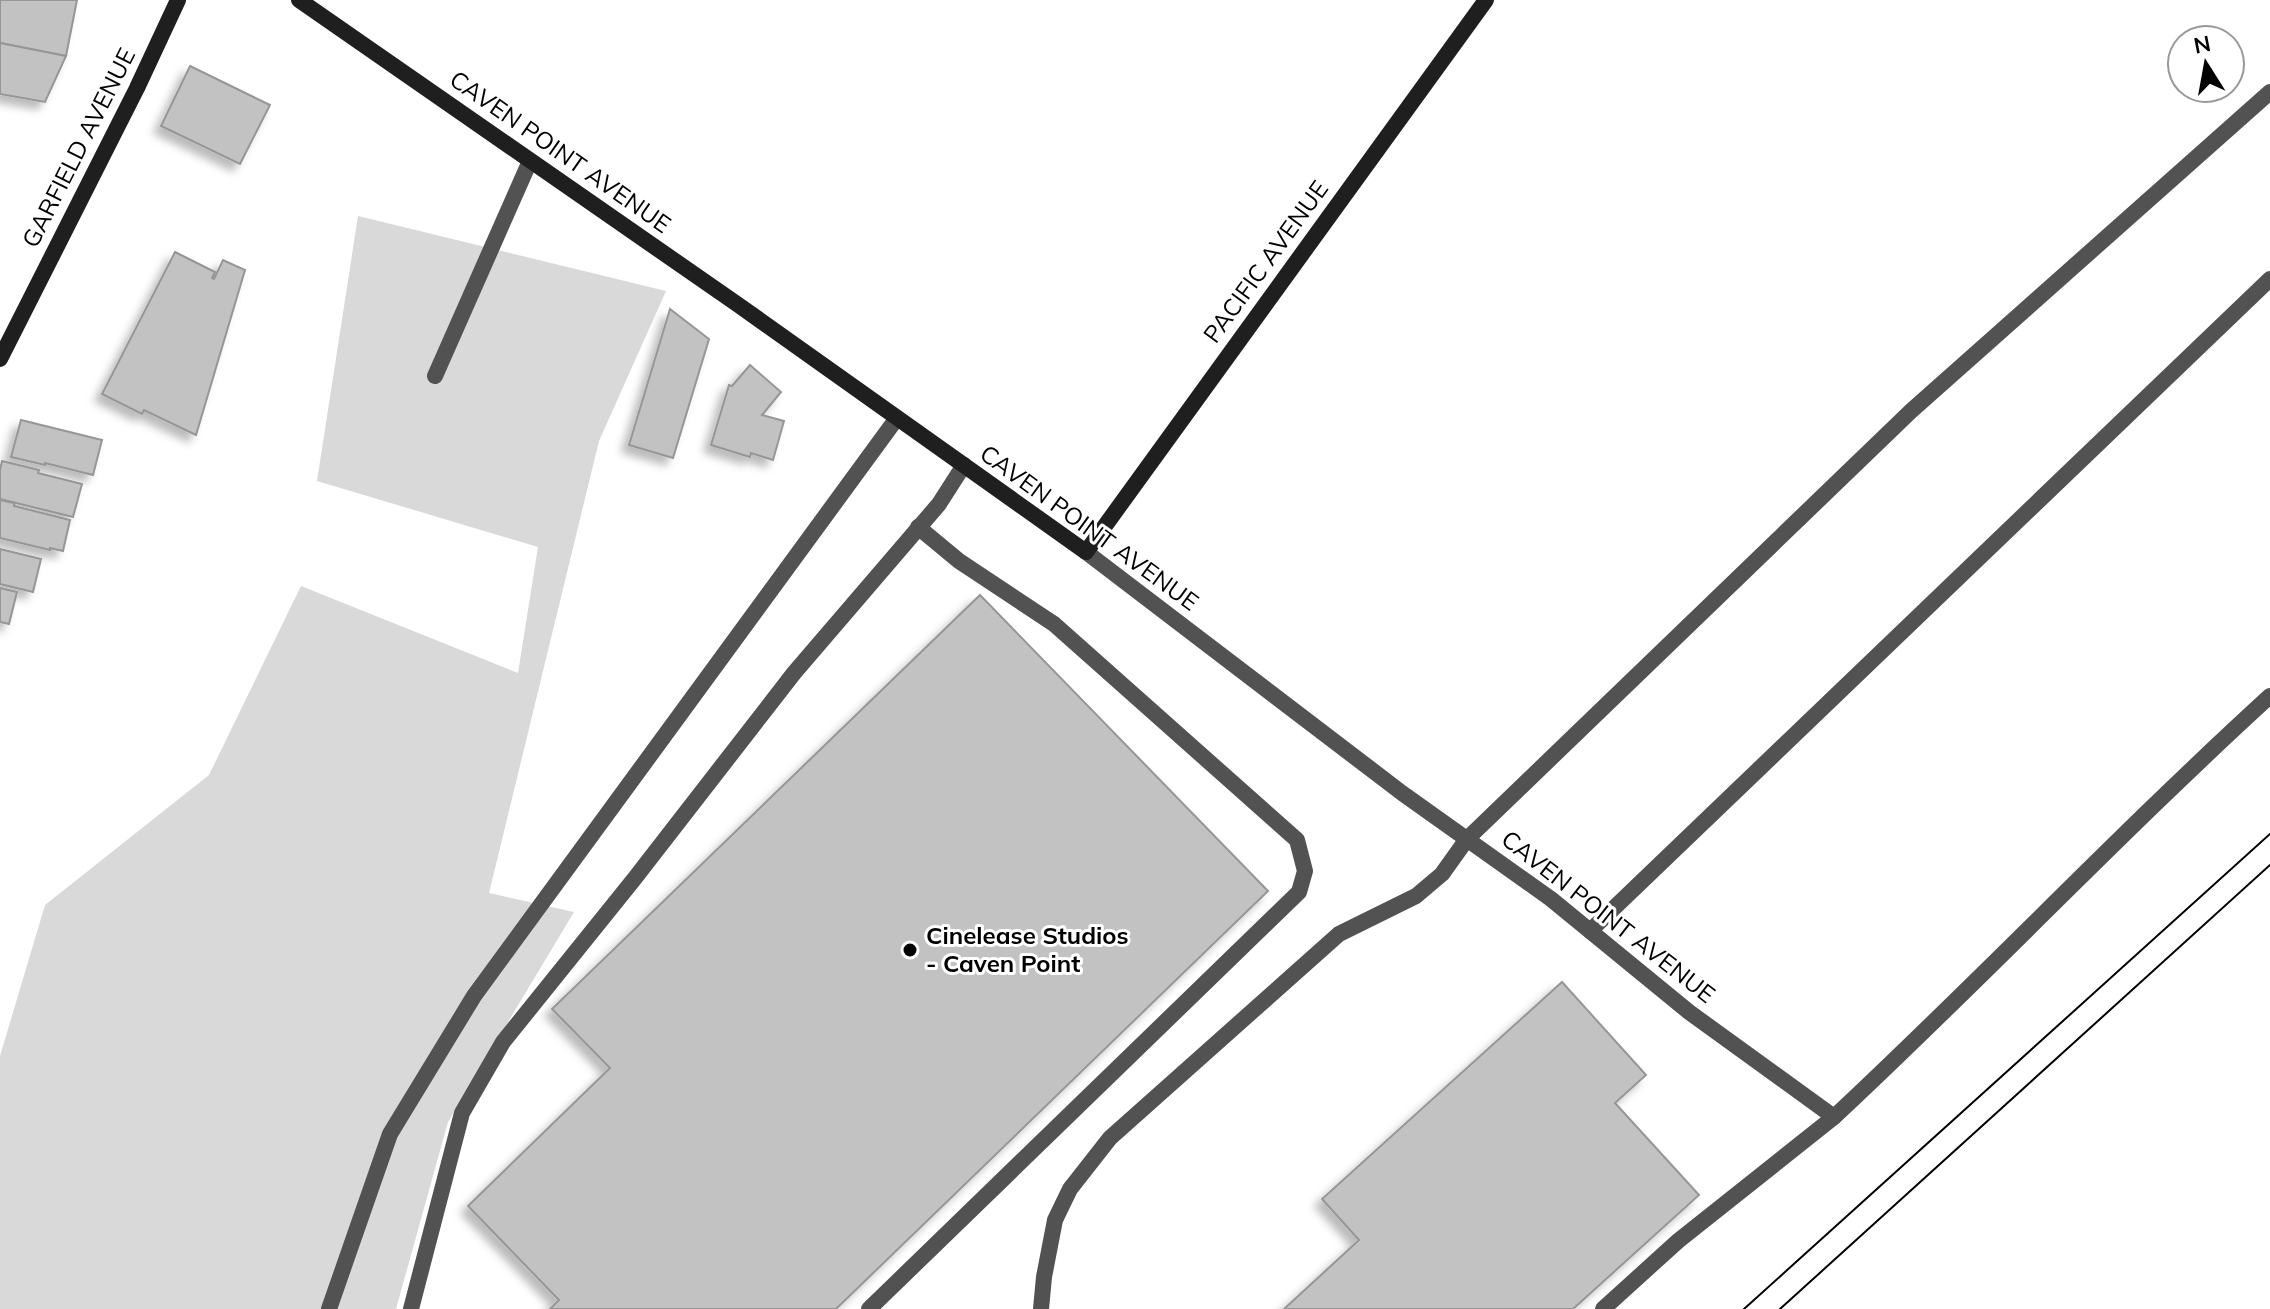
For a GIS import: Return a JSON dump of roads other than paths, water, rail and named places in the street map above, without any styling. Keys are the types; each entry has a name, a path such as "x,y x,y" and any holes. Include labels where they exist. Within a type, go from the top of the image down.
{"street":[{"name":"GARFIELD AVENUE","path":"0,359 178,0"},
{"name":"CAVEN POINT AVENUE","path":"299,0 1086,552 1402,793 1551,899 1689,1012 1834,1117"},
{"name":"PACIFIC AVENUE","path":"1086,552 1486,0"},
{"path":"1041,1309 1055,1220 1070,1189 1110,1138 1339,934 1416,896 1442,874 1467,839 1911,411 2270,92"},
{"path":"435,376 530,161"},
{"path":"1590,931 2270,279"},
{"path":"329,1309 390,1134 474,996 897,418"},
{"path":"411,1309 462,1113 503,1042 794,673 939,504 964,465"},
{"path":"869,1309 1299,892 1305,871 1297,840 1054,624 959,561 918,527"},
{"path":"1603,1309 1678,1241 1834,1117 2137,820 2270,696"}],"tram line":[{"path":"1744,1309 2270,834"},
{"path":"1780,1309 2270,865"}],"place":[{"name":"Cinelease Studios - Caven Point","path":"910,950"}]}
